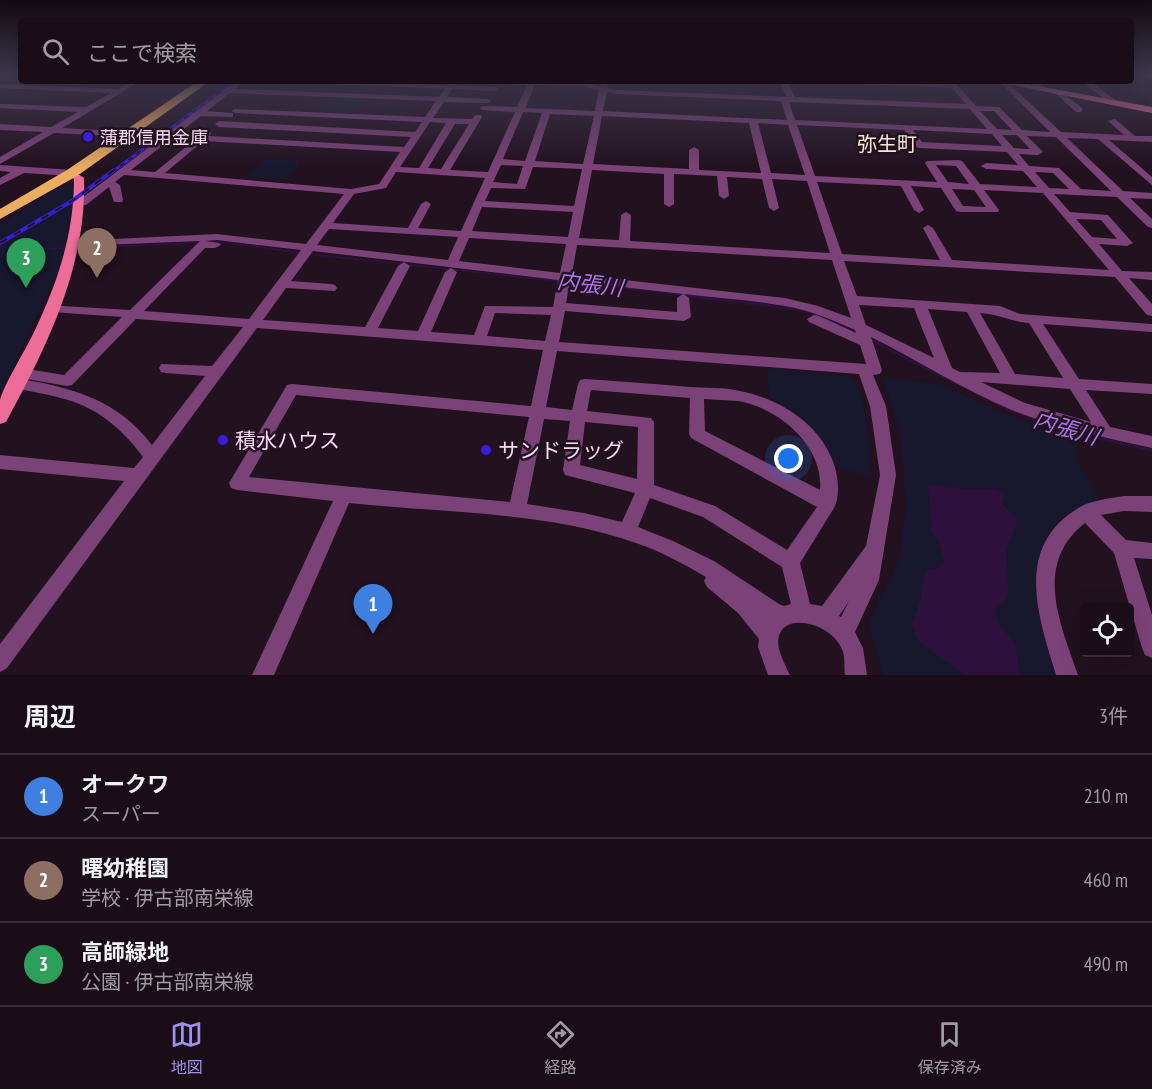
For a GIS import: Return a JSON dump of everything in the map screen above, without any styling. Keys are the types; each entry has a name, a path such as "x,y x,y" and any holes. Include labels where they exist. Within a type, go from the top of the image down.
{"highway":[{"path":"0,216 72,173 167,106"}],"main road":[{"path":"1134,106 1152,110"},
{"path":"0,417 51,308 75,246 82,202 79,178 72,173"}],"street":[{"path":"11,106 90,110"},
{"path":"0,161 96,106"},
{"path":"82,202 207,106"},
{"path":"158,174 240,106"},
{"path":"422,171 429,134 428,120 437,106"},
{"path":"444,172 484,106"},
{"path":"500,106 520,110 1152,139"},
{"path":"423,336 522,106"},
{"path":"517,512 600,106"},
{"path":"51,308 875,370 791,122 789,106"},
{"path":"906,127 919,145 1038,152 996,109 961,106"},
{"path":"1028,106 1152,225"},
{"path":"1075,106 1079,110"},
{"path":"973,107 1152,312"},
{"path":"487,185 520,187 547,111"},
{"path":"198,113 328,115 475,122"},
{"path":"300,144 328,115"},
{"path":"753,120 774,208"},
{"path":"122,172 351,192 382,186 407,150 452,121"},
{"path":"1112,121 1152,147"},
{"path":"183,126 467,135"},
{"path":"0,127 152,136"},
{"path":"1100,136 1152,182"},
{"path":"165,139 407,150"},
{"path":"694,150 694,172"},
{"path":"146,154 157,155"},
{"path":"168,155 180,156"},
{"path":"497,162 1152,196"},
{"path":"930,163 960,163 994,210 960,208 945,185 930,163"},
{"path":"986,166 1056,170 1078,192"},
{"path":"0,168 72,173"},
{"path":"394,169 491,175"},
{"path":"0,182 21,170"},
{"path":"669,171 669,204"},
{"path":"722,173 724,196"},
{"path":"904,183 919,210"},
{"path":"106,184 115,185 118,200"},
{"path":"0,661 351,192"},
{"path":"412,230 426,204"},
{"path":"479,204 579,209"},
{"path":"624,243 626,215"},
{"path":"1067,215 1104,218 1127,243 1089,240"},
{"path":"327,226 1152,276"},
{"path":"928,228 948,264"},
{"path":"75,246 217,237 404,266 452,268"},
{"path":"18,378 67,381 202,244 307,251 564,281 785,302 822,312 863,335 1015,404 1057,420 1152,442"},
{"path":"369,332 404,266"},
{"path":"564,281 799,313 863,335"},
{"path":"282,284 331,288"},
{"path":"478,340 490,309 558,308 684,316 683,298"},
{"path":"851,300 1000,310 1018,318 1152,328"},
{"path":"919,304 950,374"},
{"path":"971,308 1010,379"},
{"path":"1033,319 1105,432"},
{"path":"166,368 218,372"},
{"path":"844,633 869,580 873,551 882,519 888,475 879,406 864,369"},
{"path":"950,374 1152,389"},
{"path":"18,378 64,392 109,411 125,422 153,458"},
{"path":"790,562 828,503 829,476 823,454 814,440 763,403 740,396 585,384 571,470 619,480 709,511 790,562 802,610"},
{"path":"627,532 645,489 646,422 292,389 237,483 517,512 592,522 627,532 656,542 718,573 761,606 782,615 802,610 826,617 844,633 852,646 857,660 857,675"},
{"path":"697,392 697,434 828,503"},
{"path":"0,462 140,476"},
{"path":"263,675 344,495"},
{"path":"1067,675 1049,617 1045,568 1058,533 1086,512 1127,502 1152,504"},
{"path":"1086,512 1122,548 1150,636"},
{"path":"1122,548 1152,551"},
{"path":"826,617 873,551"},
{"path":"687,559 745,606 768,633"},
{"path":"779,675 771,661 767,646 768,633 782,615"}],"shaded area":[{"path":"318,106 360,106 353,113 313,112"},
{"path":"265,159 297,161 299,165 283,181 246,177"},
{"path":"72,184 75,199 59,270 0,393 0,224 59,187"},
{"path":"766,368 848,376 855,383 867,423 870,477 834,466 824,444 810,425 792,410 770,398"},
{"path":"883,378 937,383 991,408 1071,438 1077,446 1075,457 1102,503 1071,512 1052,528 1042,548 1039,571 1041,597 1060,675 883,675 868,623 899,560 906,503 899,428"},
{"path":"928,484 961,489 997,489 1005,496 1002,504 1018,519 1007,549 1008,597 994,611 999,624 1015,643 1020,675 964,675 918,641 912,623 921,600 920,589 926,569 937,569 945,562 939,543 931,532"}],"waterway":[{"name":"内張川","path":"74,248 223,242 300,253"},
{"name":"内張川","path":"0,246 25,249 68,248"},
{"name":"内張川","path":"307,254 560,281"},
{"name":"内張川","path":"567,281 700,297"},
{"name":"内張川","path":"687,296 798,309 821,316 859,334"},
{"name":"内張川","path":"870,340 1012,411 1092,437 1152,450"}],"railway":[{"path":"112,172 201,106"},
{"path":"0,243 72,201 114,170"}],"place":[{"name":"蒲郡信用金庫","path":"88,137"},
{"name":"曙幼稚園","path":"97,278"},
{"name":"高師緑地","path":"26,288"},
{"name":"積水ハウス","path":"223,440"},
{"name":"サンドラッグ","path":"486,450"},
{"name":"オークワ","path":"373,634"}],"district":[{"name":"弥生町","path":"887,144"}]}
